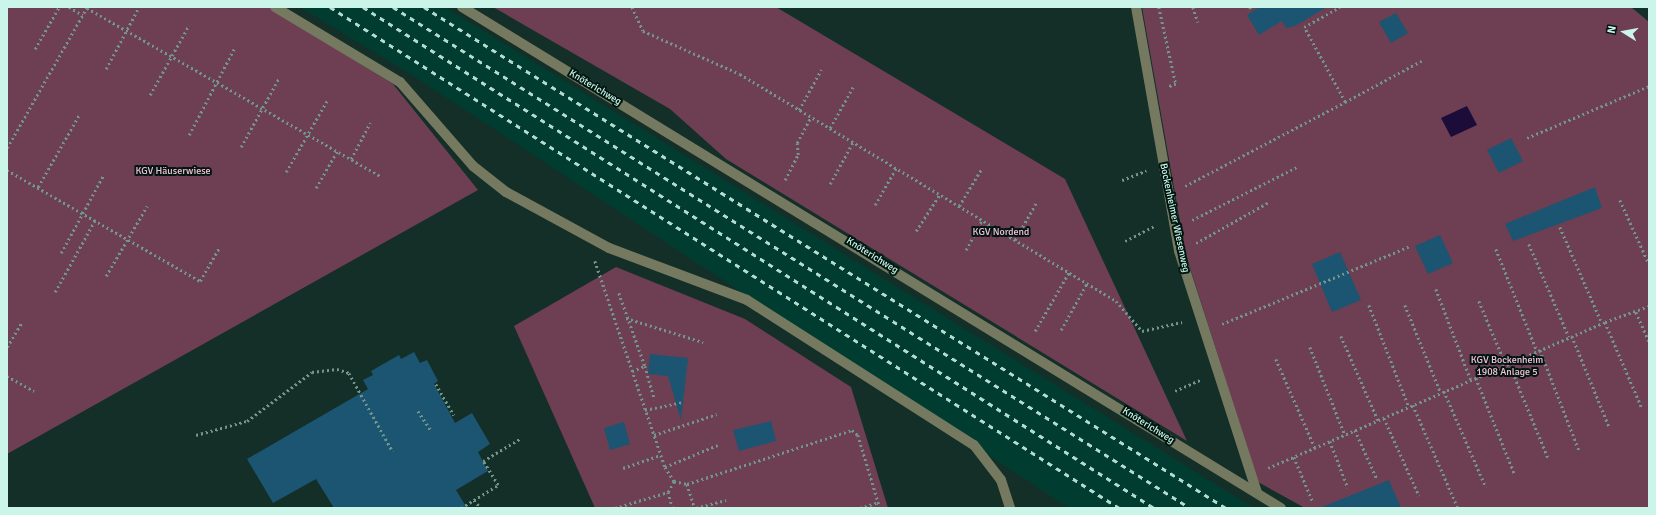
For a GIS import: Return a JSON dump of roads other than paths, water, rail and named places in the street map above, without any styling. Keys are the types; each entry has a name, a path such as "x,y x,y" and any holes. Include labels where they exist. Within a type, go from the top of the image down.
{"lane":[{"path":"275,7 400,82 473,166 506,192 609,248 747,300 968,441 989,461 1001,480 1010,508"},
{"name":"Knöterichweg","path":"462,7 1280,508"},
{"name":"Bockenheimer Wiesenweg","path":"1136,7 1149,94 1179,252 1257,493"}],"railway":[{"path":"330,7 1119,508"},
{"path":"363,7 1154,508"},
{"path":"393,7 1190,508"},
{"path":"424,7 1226,508"}],"park label":[{"name":"KGV Häuserwiese","path":"173,172"},
{"name":"KGV Nordend","path":"1001,233"},
{"name":"KGV Bockenheim 1908 Anlage 5","path":"1507,366"}]}
